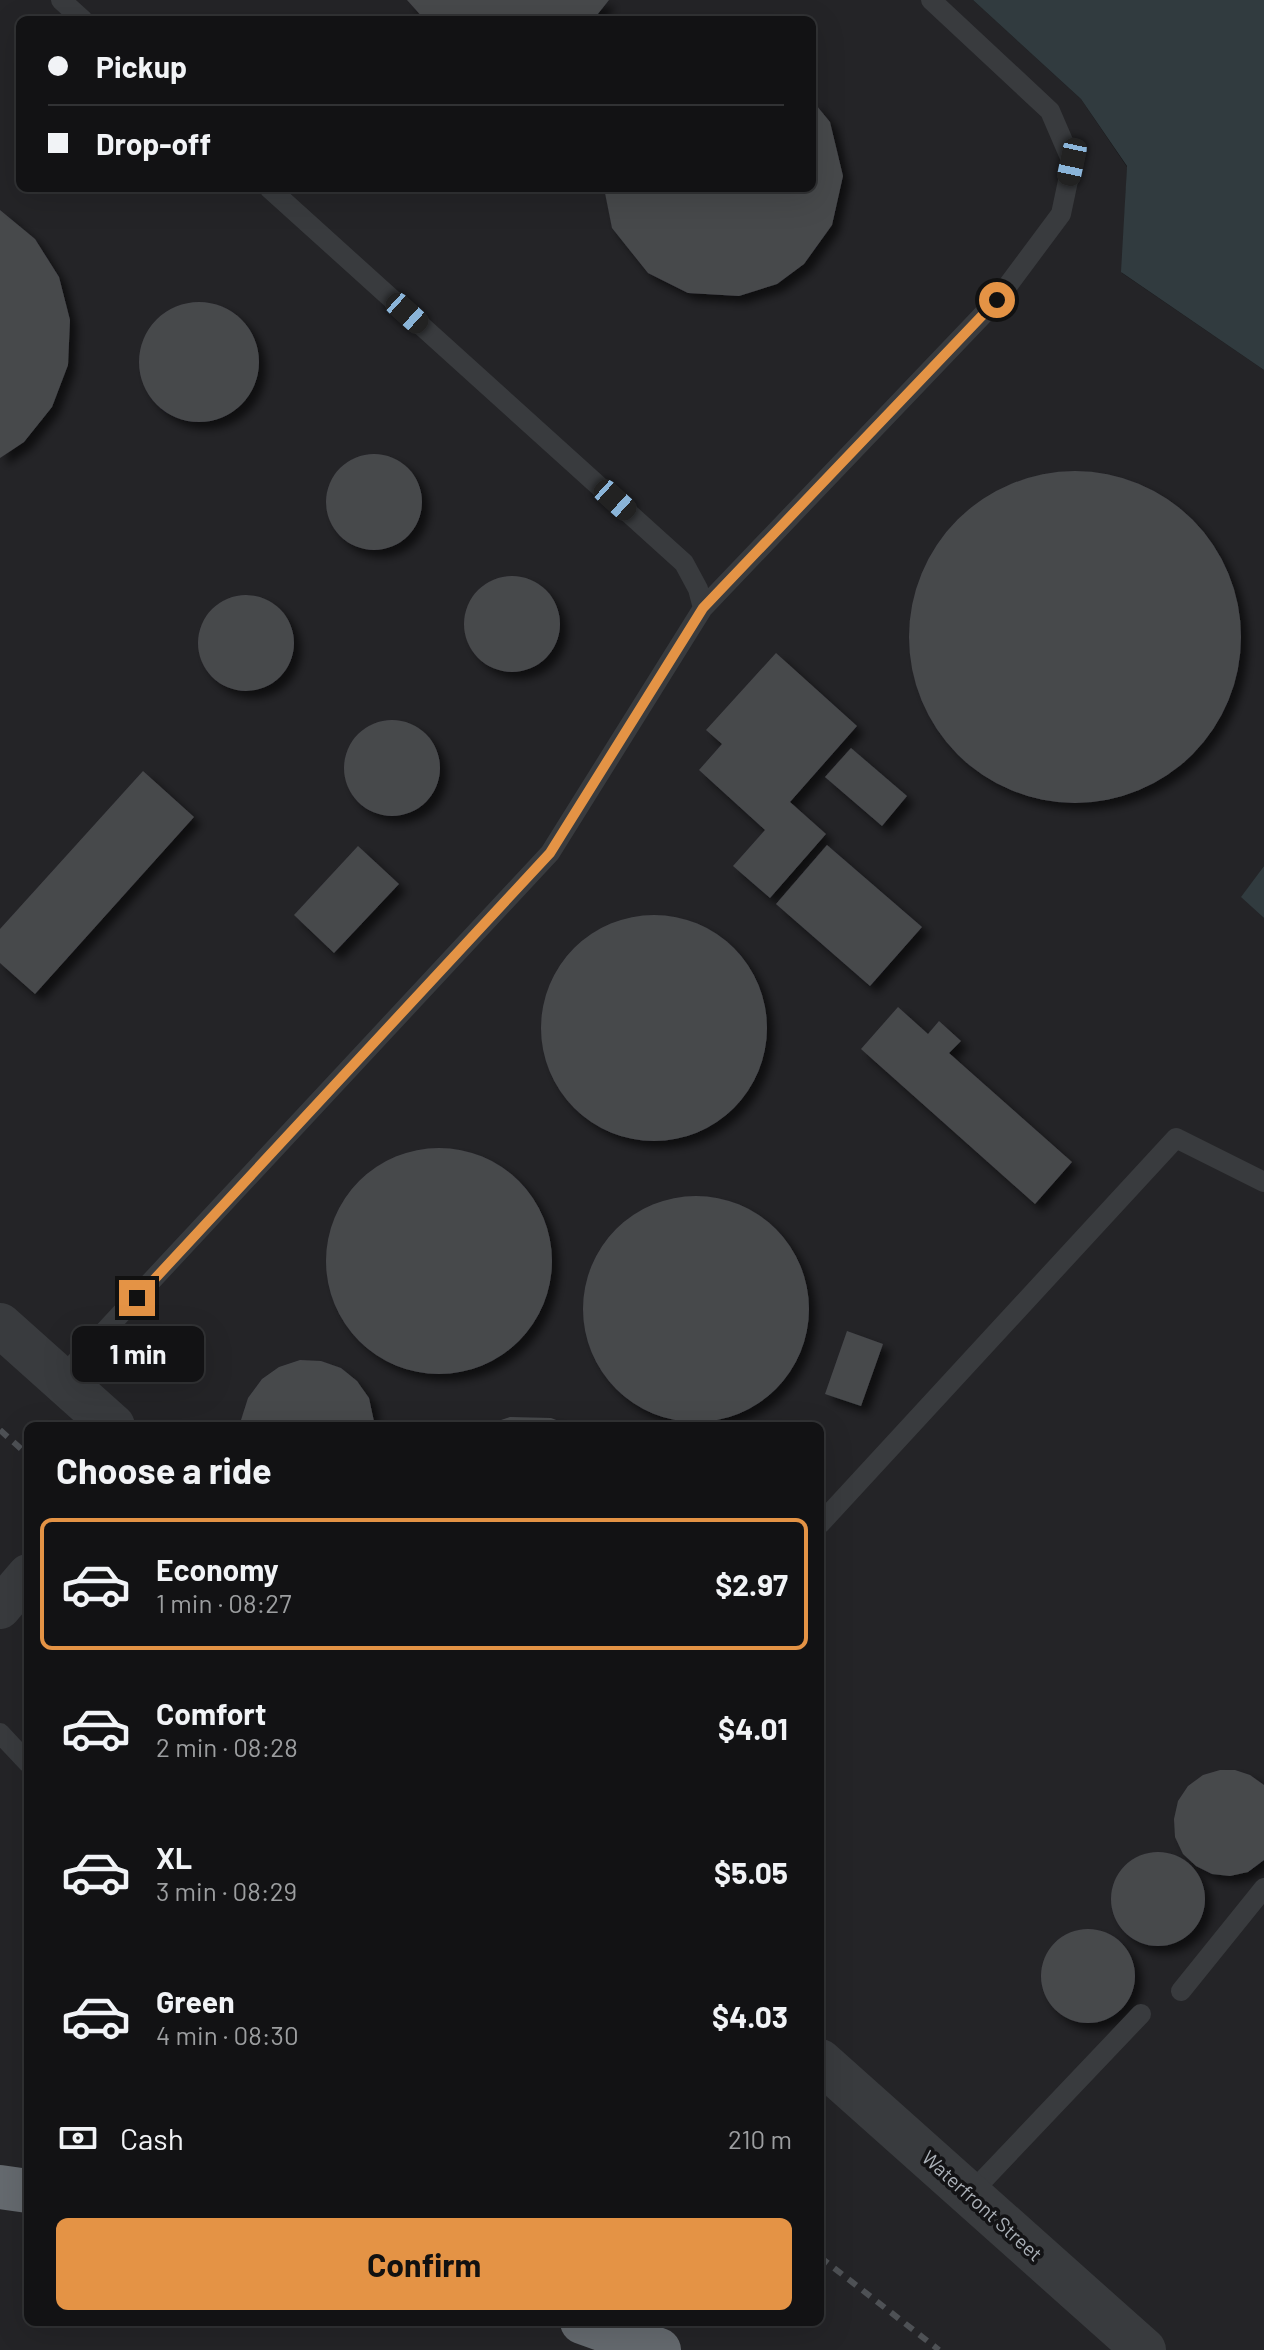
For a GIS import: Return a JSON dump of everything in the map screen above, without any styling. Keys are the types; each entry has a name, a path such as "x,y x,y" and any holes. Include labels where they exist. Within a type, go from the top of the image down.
{"highway":[{"path":"0,2187 24,2190"},
{"path":"593,2326 659,2350"}],"street":[{"path":"0,1325 108,1422"},
{"path":"0,1608 24,1580"},
{"name":"Waterfront Street","path":"824,2065 1144,2350"}],"lane":[{"path":"61,0 79,16"},
{"path":"60,1379 550,853 703,608 997,300 1061,214 1072,162 1050,111 931,0"},
{"path":"273,192 684,563 698,589 703,608"},
{"path":"824,1520 1176,1138 1264,1182"},
{"path":"0,1733 24,1759"},
{"path":"1181,1991 1264,1888"},
{"path":"969,2195 1141,2014"}],"shaded area":[{"path":"0,0 973,0 1081,99 1127,167 1122,273 1264,370 1264,866 1242,897 1264,918 1264,2350 0,2350"},
{"path":"973,0 1264,0 1264,370 1121,272 1127,166 1081,99"},
{"path":"1264,866 1264,918 1241,897"}],"building":[{"path":"407,0 609,0 596,16 421,16"},
{"path":"816,105 830,122 843,176 832,225 804,264 777,284 739,296 688,293 648,273 612,228 605,192 816,192"},
{"path":"0,210 35,239 59,277 70,320 68,365 52,407 24,442 0,458"},
{"path":"199,302 222,307 241,320 254,339 259,362 254,385 241,404 222,417 199,422 176,417 157,404 144,385 139,362 144,339 157,320 176,307"},
{"path":"374,454 393,457 408,468 419,483 422,502 419,521 408,536 393,547 374,550 355,547 340,536 329,521 326,502 329,483 340,468 355,457"},
{"path":"1075,471 1107,474 1138,484 1167,499 1192,520 1213,545 1228,574 1238,605 1241,637 1238,669 1228,700 1213,729 1192,754 1167,775 1138,790 1107,800 1075,803 1043,800 1012,790 983,775 958,754 937,729 922,700 912,669 909,637 912,605 922,574 937,545 958,520 983,499 1012,484 1043,474"},
{"path":"512,576 531,579 546,590 557,605 560,624 557,643 546,658 531,669 512,672 493,669 478,658 467,643 464,624 467,605 478,590 493,579"},
{"path":"237,595 255,595 273,603 286,616 294,634 291,662 273,683 255,691 237,691 219,683 206,670 198,652 198,634 206,616 219,603"},
{"path":"776,653 857,726 790,802 826,834 770,898 733,866 765,830 699,770 722,744 706,730"},
{"path":"392,720 411,723 426,734 437,749 440,768 437,787 426,802 411,813 392,816 373,813 358,802 347,787 344,768 347,749 358,734 373,723"},
{"path":"851,748 907,796 882,826 825,777"},
{"path":"143,771 194,817 35,994 0,963 0,929"},
{"path":"827,845 922,927 870,986 776,904"},
{"path":"358,846 399,884 334,953 294,915"},
{"path":"654,915 676,917 697,924 717,934 734,948 748,965 758,985 765,1006 765,1050 758,1071 748,1091 734,1108 717,1122 697,1132 676,1139 654,1141 632,1139 611,1132 591,1122 574,1108 560,1091 550,1071 543,1050 541,1028 543,1006 550,985 560,965 574,948 591,934 611,924 632,917"},
{"path":"898,1007 928,1034 939,1021 961,1041 949,1053 1072,1162 1035,1204 861,1049"},
{"path":"439,1148 461,1150 482,1157 502,1167 519,1181 533,1198 543,1218 550,1239 550,1283 543,1304 533,1324 519,1341 502,1355 482,1365 461,1372 439,1374 417,1372 396,1365 376,1355 359,1341 345,1324 335,1304 328,1283 326,1261 328,1239 335,1218 345,1198 359,1181 376,1167 396,1157 417,1150"},
{"path":"696,1196 718,1198 739,1205 759,1215 776,1229 790,1246 800,1266 807,1287 807,1331 800,1352 790,1372 776,1389 759,1403 739,1413 718,1420 696,1422 674,1420 653,1413 633,1403 616,1389 602,1372 592,1352 585,1331 583,1309 585,1287 592,1266 602,1246 616,1229 633,1215 653,1205 674,1198"},
{"path":"847,1331 883,1344 861,1406 825,1394"},
{"path":"300,1360 321,1361 341,1368 357,1381 369,1398 374,1422 241,1422 248,1398 262,1379 279,1367"},
{"path":"510,1417 551,1418 562,1422 495,1422"},
{"path":"1235,1770 1250,1775 1264,1785 1264,1860 1248,1872 1230,1876 1212,1874 1196,1866 1183,1854 1175,1837 1174,1819 1178,1801 1188,1786 1203,1775"},
{"path":"1158,1852 1176,1855 1191,1866 1202,1881 1205,1899 1202,1917 1191,1932 1176,1943 1158,1946 1140,1943 1125,1932 1114,1917 1111,1899 1114,1881 1125,1866 1140,1855"},
{"path":"1079,1929 1097,1929 1122,1942 1132,1958 1135,1976 1132,1994 1122,2010 1097,2023 1079,2023 1054,2010 1041,1985 1041,1967 1054,1942"}],"railway":[{"path":"0,1430 24,1451"},
{"path":"824,2260 939,2350"}],"route":[{"path":"137,1298 550,853 703,608 997,300"}]}
